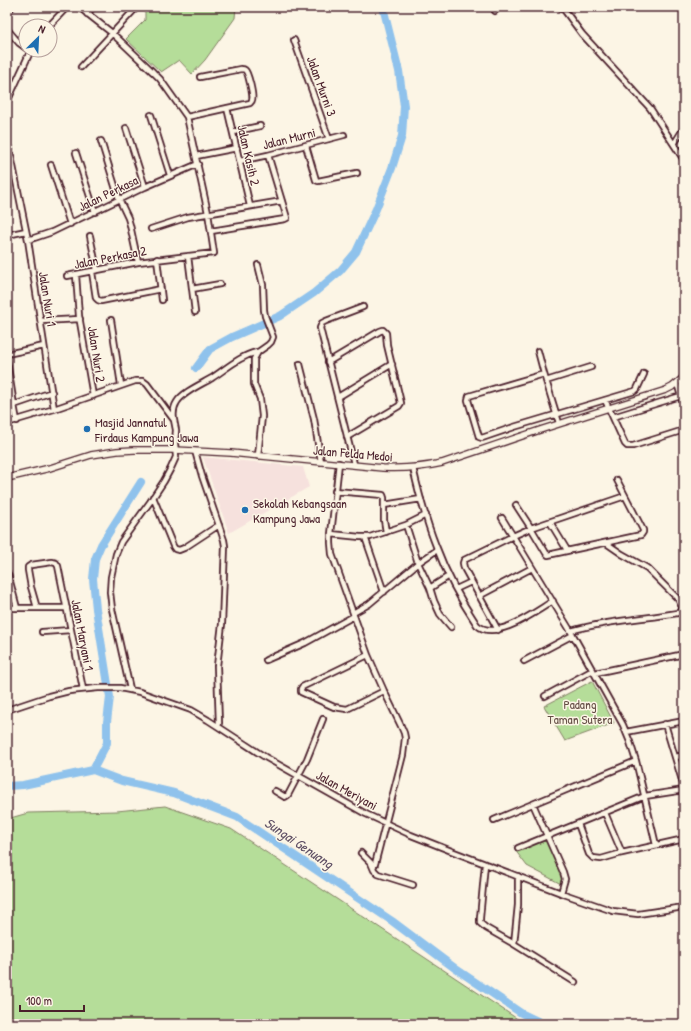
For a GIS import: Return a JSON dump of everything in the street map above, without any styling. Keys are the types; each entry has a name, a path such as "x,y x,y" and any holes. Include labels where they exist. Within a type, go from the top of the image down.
{"main road":[{"name":"Jalan Felda Medoi","path":"7,478 91,455 134,450 195,451 354,464 371,467 413,468 442,463 666,390 684,377"}],"street":[{"path":"7,12 12,7"},
{"path":"57,18 67,7"},
{"path":"78,7 112,33 160,79 186,116 198,164 211,231 287,218 268,155"},
{"path":"87,14 93,7"},
{"path":"560,7 565,11 582,34 650,108 684,160"},
{"path":"81,67 135,9"},
{"path":"7,29 18,42"},
{"name":"Jalan Murni 3","path":"294,40 329,139"},
{"path":"7,102 27,58"},
{"path":"186,116 227,108 250,102 252,100 253,97 246,71 244,69 200,78"},
{"path":"7,79 14,87"},
{"name":"Jalan Kasih 2","path":"227,108 250,206"},
{"path":"151,115 170,175"},
{"path":"233,132 260,126"},
{"path":"126,128 145,187"},
{"path":"674,144 684,128"},
{"name":"Jalan Murni","path":"240,161 344,136"},
{"path":"101,141 119,199 128,218 138,262"},
{"name":"Jalan Nuri 1","path":"7,145 10,151 28,240 54,409"},
{"path":"306,146 316,180 318,182 357,173"},
{"path":"196,156 236,148"},
{"path":"76,153 95,212"},
{"name":"Jalan Perkasa","path":"28,240 70,224 170,175 198,164"},
{"path":"51,165 70,224"},
{"path":"151,229 184,218 282,201"},
{"path":"7,235 26,231"},
{"name":"Jalan Perkasa 2","path":"67,276 157,259 214,253 211,231"},
{"path":"90,236 96,298 98,300 101,301 161,289"},
{"path":"188,256 195,312"},
{"path":"157,259 162,300"},
{"path":"130,689 112,609 110,592 111,577 116,554 121,542 153,497 174,463 176,457 176,430 174,409 176,403 196,386 240,359 258,352 271,342 273,334 265,316 263,285 258,265"},
{"name":"Jalan Nuri 2","path":"76,275 80,318 92,396"},
{"path":"192,289 220,284"},
{"path":"354,464 320,331 320,325 326,321 363,307"},
{"path":"40,321 80,318"},
{"path":"111,320 121,385"},
{"path":"328,362 382,330 386,332 387,345 401,401 400,404 347,437"},
{"path":"7,354 44,346"},
{"path":"538,351 559,424"},
{"path":"258,352 254,358 253,366 254,384 262,405 258,456"},
{"path":"7,362 17,421"},
{"path":"300,364 314,419 321,462"},
{"path":"338,397 392,364"},
{"path":"546,381 591,367"},
{"path":"544,374 469,396 468,400 480,438 636,390 644,374"},
{"path":"7,423 54,409 138,380 147,384 174,420"},
{"path":"677,383 683,396 684,406"},
{"path":"14,405 52,392"},
{"path":"613,417 683,396"},
{"path":"605,400 625,445 627,446 633,446 684,430"},
{"path":"195,451 224,540 225,550 222,624 217,666 218,726"},
{"path":"339,463 331,534 332,554 368,655 401,726 405,738 403,755 386,824 373,867"},
{"path":"413,468 437,550 449,576 477,626 485,630 498,630 516,623 553,601"},
{"path":"516,505 549,555 639,536 642,534 643,530 617,480"},
{"path":"335,491 381,494 384,496 384,520 386,532"},
{"path":"498,630 478,596 463,566 464,560 531,528 625,496"},
{"path":"153,497 175,549 178,550 184,548 219,525"},
{"path":"384,505 421,499"},
{"path":"331,534 365,537 406,525 426,515"},
{"path":"502,518 572,633 626,732 636,761 656,845"},
{"path":"550,522 567,550"},
{"path":"406,525 418,563 430,588 437,608 451,627"},
{"path":"365,537 384,592"},
{"path":"524,661 579,628 610,622 684,612 678,599 647,568 622,554 606,542"},
{"path":"266,660 305,643 353,615 384,592 418,563 437,550"},
{"name":"Jalan Maryani 1","path":"37,608 31,587 28,567 31,565 52,562 56,563 58,566 83,689"},
{"path":"478,596 532,568"},
{"path":"8,574 17,608"},
{"path":"430,588 449,576"},
{"path":"456,589 471,582"},
{"path":"7,608 67,608"},
{"path":"42,632 71,630"},
{"path":"545,696 594,672 684,654"},
{"path":"368,655 302,688 301,692 334,707 347,709 384,691"},
{"name":"Jalan Meriyani","path":"7,710 55,694 83,689 130,689 191,710 258,753 338,799 411,835 561,893 621,913 638,914 684,907"},
{"path":"275,791 283,796 287,796 307,759 323,719"},
{"path":"626,732 684,721"},
{"path":"666,724 684,787"},
{"path":"676,757 684,755"},
{"path":"494,820 636,761"},
{"path":"518,848 645,796 684,790"},
{"path":"533,804 564,876 561,893"},
{"path":"605,813 622,853"},
{"path":"578,824 588,852 593,858 601,859 684,839"},
{"path":"361,853 367,858 375,872 378,874 413,885"},
{"path":"485,864 480,922 482,925 575,982"},
{"path":"514,944 518,905 518,876"}],"shaded area":[{"name":"Sekolah Kebangsaan Kampung Jawa","path":"203,457 303,467 309,487 229,533"}],"green space":[{"path":"145,7 236,7 235,18 205,60 192,74 179,60 161,72 126,39 145,20"},
{"name":"Padang Taman Sutera","path":"592,681 614,723 565,741 544,706"},
{"path":"165,806 231,829 525,1024 7,1024 7,819 28,813 117,811"},
{"path":"548,836 563,872 563,885 527,866 515,850"}],"waterway":[{"path":"196,368 210,349 232,337 280,316 314,293 340,271 356,252 376,209 392,168 402,136 404,106 399,71 383,7"},
{"path":"93,770 107,743 107,722 110,697 96,609 93,579 95,559 101,545 141,482"},
{"name":"Sungai Genuang","path":"7,786 23,785 93,770 122,781 174,793 237,817 392,921 456,969 521,1013 544,1024"}],"place":[{"name":"Masjid Jannatul Firdaus Kampung Jawa","path":"87,429"},
{"name":"Sekolah Kebangsaan Kampung Jawa","path":"245,510"}]}
